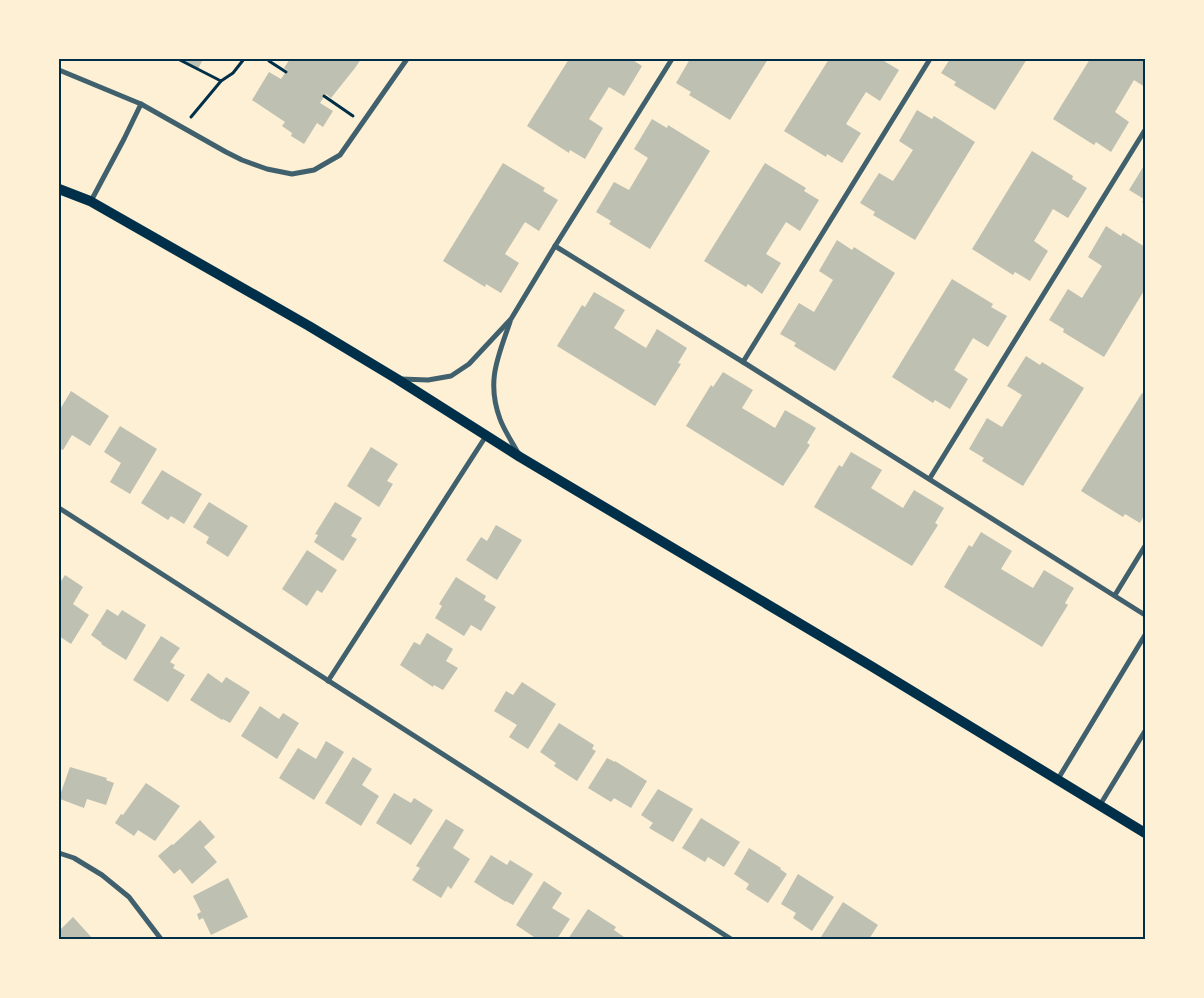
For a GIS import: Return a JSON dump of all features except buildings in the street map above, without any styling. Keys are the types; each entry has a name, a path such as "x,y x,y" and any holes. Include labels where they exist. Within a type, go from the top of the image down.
{"main road":[{"path":"59,189 90,202 309,326 520,457 871,666 1145,834"}],"street":[{"path":"59,70 141,104 242,160 267,169 292,174 314,170 340,155 407,59"},
{"path":"397,379 428,380 451,376 469,364 511,319 672,59"},
{"path":"743,362 930,59"},
{"path":"90,202 141,104"},
{"path":"930,478 1145,130"},
{"path":"555,246 930,478 1145,615"},
{"path":"511,319 493,378 493,395 500,420 520,457"},
{"path":"328,682 486,436"},
{"path":"59,508 731,939"},
{"path":"1115,595 1145,546"},
{"path":"1058,779 1145,635"},
{"path":"1100,805 1145,731"},
{"path":"59,853 74,858 102,875 129,897 161,939"}],"path":[{"path":"178,59 222,81"},
{"path":"182,128 222,81 233,73 244,59"},
{"path":"269,60 286,72"},
{"path":"324,96 363,122"}]}
